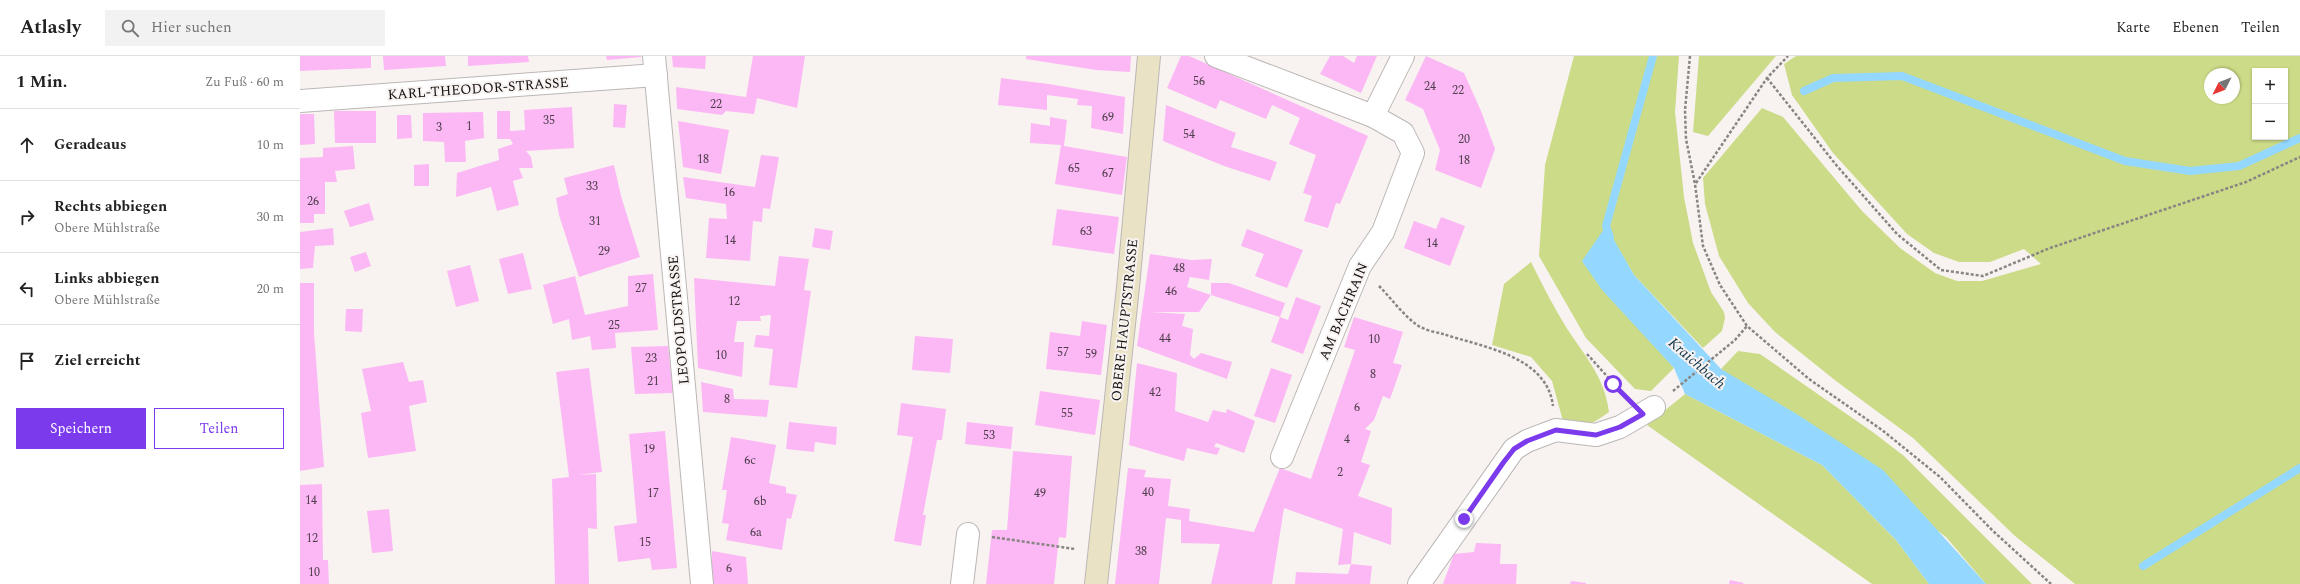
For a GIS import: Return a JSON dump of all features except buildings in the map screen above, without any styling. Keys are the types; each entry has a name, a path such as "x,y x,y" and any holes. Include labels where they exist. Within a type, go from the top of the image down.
{"main road":[{"name":"OBERE HAUPTSTRASSE","path":"1096,584 1101,552 1128,287 1149,56"}],"street":[{"name":"AM BACHRAIN","path":"1216,56 1373,116 1403,133 1413,153 1383,232 1360,266 1282,457"},
{"path":"1373,116 1403,56"},
{"name":"KARL-THEODOR-STRASSE","path":"300,101 655,66"},
{"name":"LEOPOLDSTRASSE","path":"655,66 702,584"},
{"path":"1419,584 1514,449 1527,441 1556,430 1596,435 1620,427 1648,410"},
{"path":"962,584 968,534"}],"path":[{"path":"1690,56 1685,110 1686,139 1695,184 1702,246 1720,285 1747,326 1809,379 1882,430 1940,477 1992,530 2051,584"},
{"path":"1695,184 1767,78 1788,56"},
{"path":"1767,78 1837,166 1897,234 1941,270 1983,276 2050,248 2246,182 2300,157"},
{"path":"1360,266 1418,326 1501,353 1530,366 1545,381 1552,395 1556,430"},
{"path":"1587,354 1648,410 1735,340 1747,326"},
{"path":"968,534 1101,552"}],"green space":[{"path":"1574,56 1679,56 1675,112 1684,197 1693,243 1711,292 1724,312 1725,318 1722,331 1703,348 1634,275 1606,227 1650,341 1674,368 1651,391 1635,389 1586,338 1539,256 1545,165"},
{"path":"1699,56 1776,56 1708,136 1693,132"},
{"path":"1796,56 2300,56 2300,584 2075,584 2015,536 1913,438 1836,381 1775,332 1748,303 1719,256 1705,204 1703,178 1762,108 1783,117 1862,211 1900,248 1935,273 1957,281 1982,281 2041,264 2024,249 1990,262 1959,262 1934,253 1907,234 1833,153 1792,95 1784,64"},
{"path":"1531,262 1543,287 1566,327 1593,367 1607,399 1609,412 1587,425 1582,426 1563,421 1552,381 1531,357 1492,345 1504,284"},
{"path":"1738,351 1760,354 1874,433 1904,456 2032,584 1986,584 1946,537 1721,369"},
{"path":"1685,394 1822,465 1896,540 1929,584 1872,584 1647,425"}],"water":[{"path":"1606,226 1634,275 1721,369 1795,413 1883,470 1986,584 1929,584 1896,540 1822,465 1685,394 1674,368 1602,290 1582,261"}],"waterway":[{"name":"Kraichbach","path":"1610,237 1606,226 1653,56"},
{"path":"1804,91 1833,78 1902,76 2125,161 2190,171 2239,166 2300,138"},
{"path":"2143,566 2300,468"}],"route":[{"path":"1464,519 1514,449 1527,441 1556,430 1571,434 1596,435 1620,427 1643,414 1613,384"}]}
